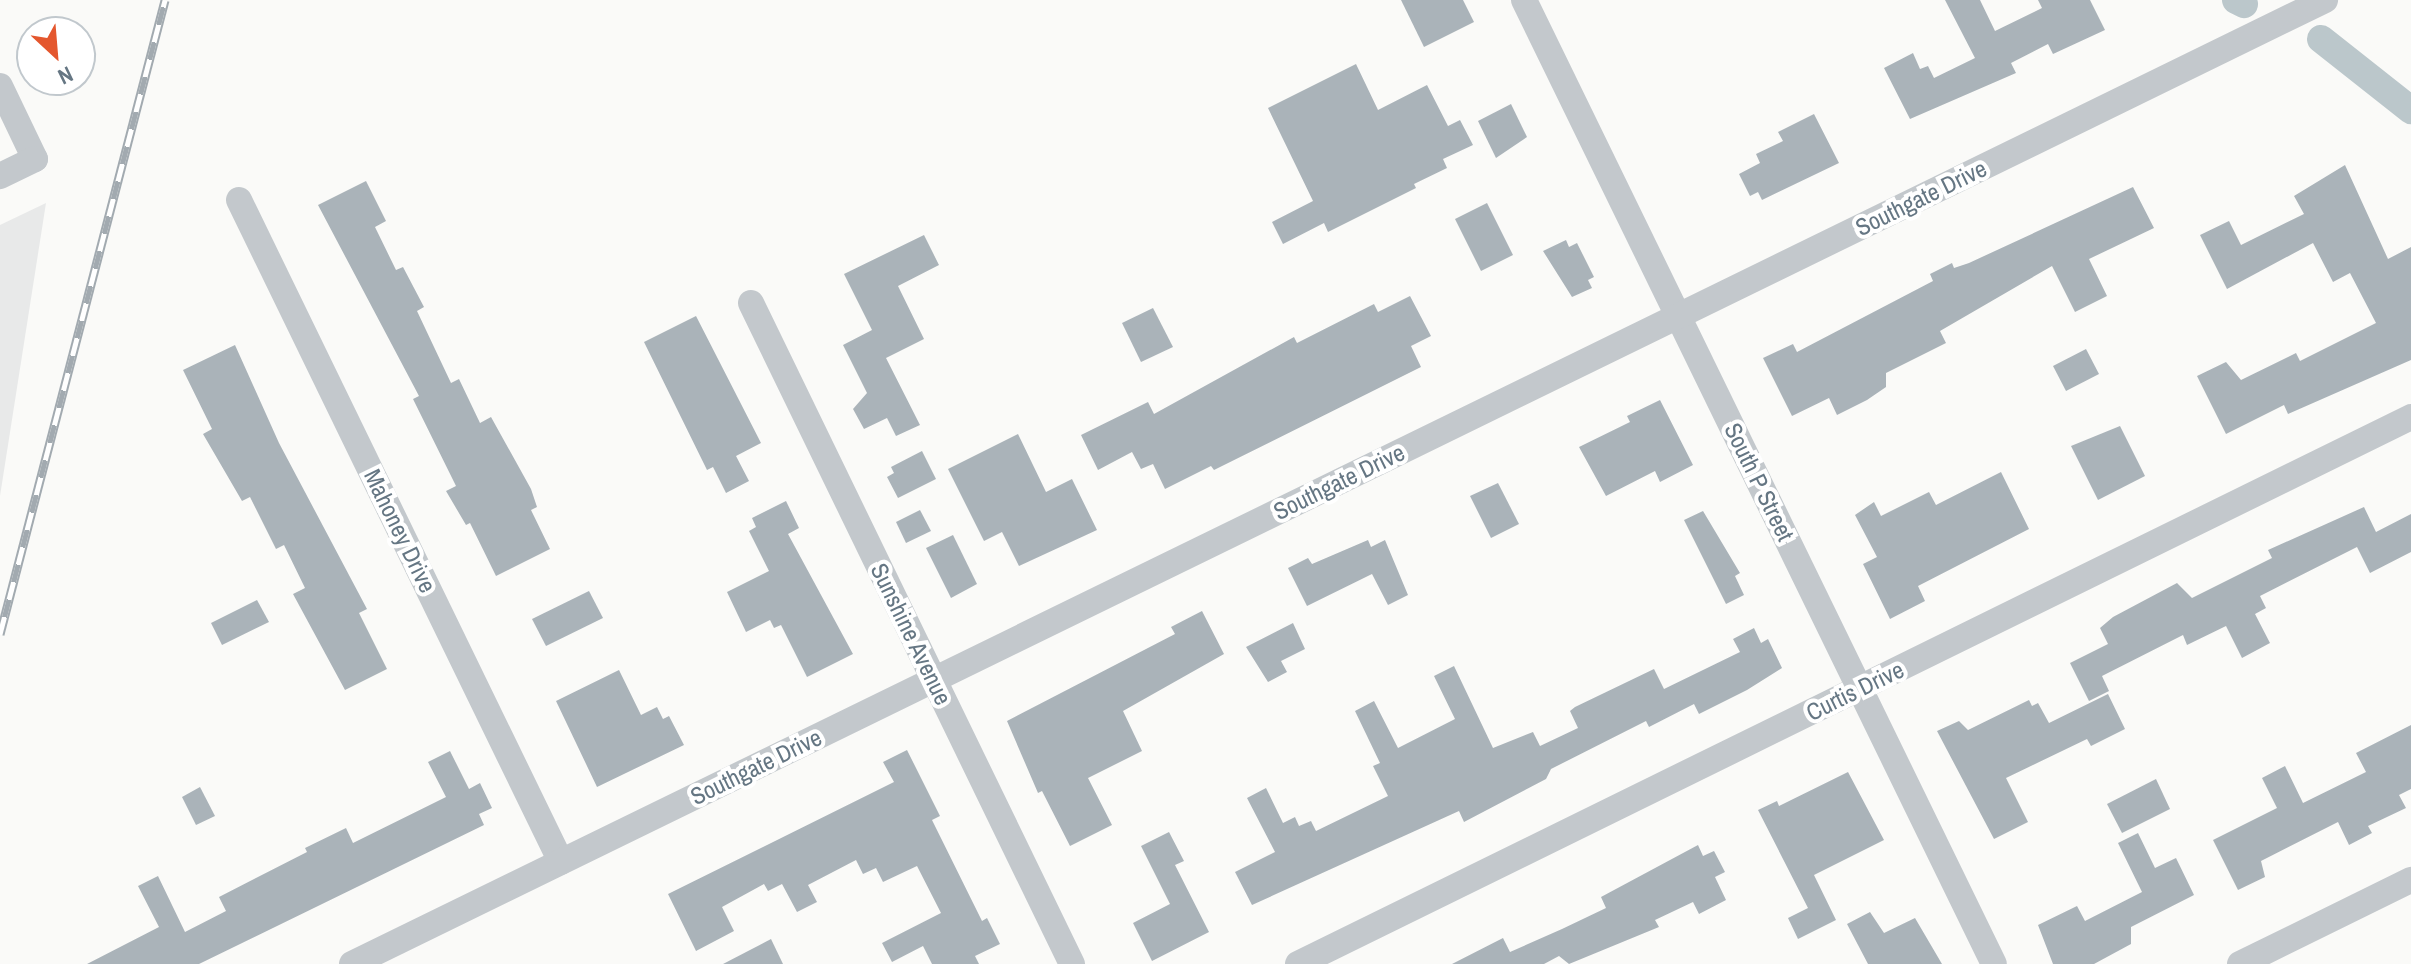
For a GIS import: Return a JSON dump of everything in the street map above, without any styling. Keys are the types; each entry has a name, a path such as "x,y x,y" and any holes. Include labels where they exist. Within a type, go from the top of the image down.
{"street":[{"name":"South P Street","path":"1524,0 1994,964"},
{"name":"Southgate Drive","path":"352,964 2325,0"},
{"path":"0,86 35,159 0,176"},
{"name":"Mahoney Drive","path":"239,200 561,862"},
{"name":"Sunshine Avenue","path":"751,303 1072,964"},
{"name":"Curtis Drive","path":"1298,964 2411,417"},
{"path":"2240,964 2411,880"}],"shaded area":[{"path":"46,203 0,496 0,225"}],"building":[{"path":"1401,0 1463,0 1474,22 1424,47"},
{"path":"1945,0 1980,0 1995,31 2042,8 2038,0 2090,0 2105,30 2053,54 2048,44 2011,63 2016,73 1910,119 1884,68 1913,53 1920,69 1928,66 1934,78 1975,58"},
{"path":"1356,64 1378,110 1427,85 1448,126 1460,120 1473,145 1443,159 1447,168 1414,184 1416,188 1328,232 1324,223 1283,244 1272,222 1313,201 1268,108"},
{"path":"1511,104 1527,137 1496,158 1478,121"},
{"path":"1814,114 1839,163 1762,200 1758,192 1750,196 1739,174 1760,163 1756,154 1783,141 1778,132"},
{"path":"2345,165 2388,259 2411,247 2411,360 2288,414 2284,405 2226,434 2197,376 2226,362 2241,380 2296,353 2300,361 2376,323 2350,273 2333,282 2313,243 2227,289 2200,235 2229,221 2241,245 2304,214 2294,196"},
{"path":"366,181 386,221 375,227 396,270 403,267 424,307 417,311 451,383 459,379 480,423 491,417 531,489 537,507 531,510 550,549 496,576 470,523 466,525 446,491 456,486 413,399 419,396 318,205"},
{"path":"2133,187 2154,228 2089,259 2107,296 2075,312 2052,266 1940,331 1946,343 1886,373 1886,387 1867,400 1837,415 1829,398 1792,416 1763,358 1793,344 1797,352 1933,281 1930,274 1952,263 1954,268 1969,263"},
{"path":"1487,203 1513,255 1481,271 1455,219"},
{"path":"924,235 939,265 898,286 924,339 886,358 920,425 896,436 887,418 864,429 853,409 867,393 843,345 872,330 844,274"},
{"path":"1566,240 1569,247 1577,243 1594,277 1588,280 1592,288 1572,297 1543,251"},
{"path":"1410,296 1431,336 1411,346 1421,367 1214,470 1211,466 1165,489 1153,464 1141,469 1132,452 1098,470 1081,435 1148,402 1154,414 1294,337 1297,343 1374,304 1378,312"},
{"path":"1153,308 1173,347 1141,362 1122,323"},
{"path":"696,316 761,443 736,456 749,481 726,493 713,467 707,470 644,342"},
{"path":"235,345 279,443 367,609 359,613 387,669 345,690 293,594 305,588 284,545 276,549 250,497 242,501 203,434 212,429 183,370"},
{"path":"2086,349 2099,374 2066,391 2053,366"},
{"path":"1660,400 1693,465 1660,482 1655,471 1606,496 1579,447 1630,422 1627,416"},
{"path":"2120,426 2145,476 2098,500 2071,446"},
{"path":"1018,434 1046,492 1072,479 1097,530 1019,566 1002,532 984,541 948,469"},
{"path":"922,451 936,479 898,498 887,477 894,473 891,467"},
{"path":"2001,472 2029,529 1918,586 1925,601 1890,619 1863,564 1877,557 1855,515 1874,502 1881,516 1929,492 1936,505"},
{"path":"1498,483 1519,524 1491,538 1470,496"},
{"path":"786,501 799,528 788,534 853,654 807,677 781,625 774,628 770,620 746,632 727,592 769,571 749,531 756,527 752,518"},
{"path":"2364,507 2376,532 2411,514 2411,552 2370,573 2357,547 2260,596 2266,608 2255,614 2270,643 2242,658 2226,626 2187,645 2183,635 2102,676 2109,691 2089,701 2070,663 2108,644 2100,628 2113,617 2177,583 2192,598 2272,558 2268,550"},
{"path":"920,510 931,531 906,543 896,522"},
{"path":"1703,511 1740,573 1735,576 1744,595 1726,604 1684,520"},
{"path":"953,535 977,584 951,598 926,548"},
{"path":"1368,540 1371,547 1385,540 1408,595 1388,605 1372,574 1307,606 1288,568 1308,558 1312,564"},
{"path":"589,591 603,618 546,646 532,619"},
{"path":"257,600 269,622 222,645 211,623"},
{"path":"1202,611 1224,654 1123,711 1142,751 1088,778 1112,825 1070,846 1042,791 1038,793 1007,721 1175,634 1171,627"},
{"path":"1293,623 1305,649 1281,661 1287,672 1268,682 1246,647"},
{"path":"1754,628 1761,643 1768,639 1782,668 1699,714 1694,704 1649,727 1646,721 1551,769 1546,779 1464,822 1459,811 1252,905 1235,872 1275,852 1247,798 1266,788 1283,823 1295,817 1299,826 1311,821 1316,831 1388,796 1373,766 1380,763 1355,711 1374,701 1398,748 1455,719 1434,676 1454,666 1493,748 1533,732 1540,746 1578,728 1570,711 1575,707 1654,669 1664,689 1740,652 1733,639"},
{"path":"619,670 641,715 657,707 663,719 669,716 684,745 597,787 556,701"},
{"path":"2108,694 2125,729 2091,746 2087,739 2006,778 2028,822 1994,839 1937,731 1959,721 1968,730 2029,700 2032,706 2038,703 2049,723"},
{"path":"2411,725 2411,789 2399,795 2406,808 2368,826 2372,833 2349,845 2338,822 2261,861 2265,877 2238,890 2213,840 2277,808 2262,778 2285,766 2303,803 2366,772 2356,753"},
{"path":"907,750 940,816 932,820 982,921 987,918 1000,944 975,956 979,964 932,964 923,946 892,962 882,943 941,913 917,866 883,882 876,868 863,874 856,860 808,885 817,902 797,912 782,884 768,891 764,884 722,907 734,931 696,951 668,894 894,782 883,762"},
{"path":"450,751 469,789 480,783 492,808 479,814 484,825 199,964 87,964 159,927 138,886 158,876 185,932 226,911 219,897 307,852 305,848 346,828 353,843 446,797 428,762"},
{"path":"1848,772 1884,840 1814,875 1836,920 1798,939 1788,918 1808,908 1758,810 1777,801 1779,806"},
{"path":"2156,779 2170,809 2122,833 2107,804"},
{"path":"200,787 215,816 196,825 182,797"},
{"path":"1169,832 1184,861 1175,865 1209,932 1152,961 1133,923 1170,904 1141,846"},
{"path":"2138,833 2155,868 2176,858 2194,895 2131,927 2131,944 2094,964 2053,964 2038,925 2077,906 2085,921 2142,892 2118,843"},
{"path":"1698,845 1703,856 1714,851 1725,872 1715,877 1726,900 1699,914 1693,902 1655,920 1659,927 1569,964 1559,956 1544,964 1452,964 1503,938 1510,952 1606,908 1601,897"},
{"path":"1870,912 1884,933 1915,918 1942,964 1868,964 1847,924"},
{"path":"771,939 783,964 723,964"}],"waterway":[{"path":"2236,0 2244,4"},
{"path":"2321,39 2411,110"}],"railway":[{"path":"0,634 165,0"}]}
